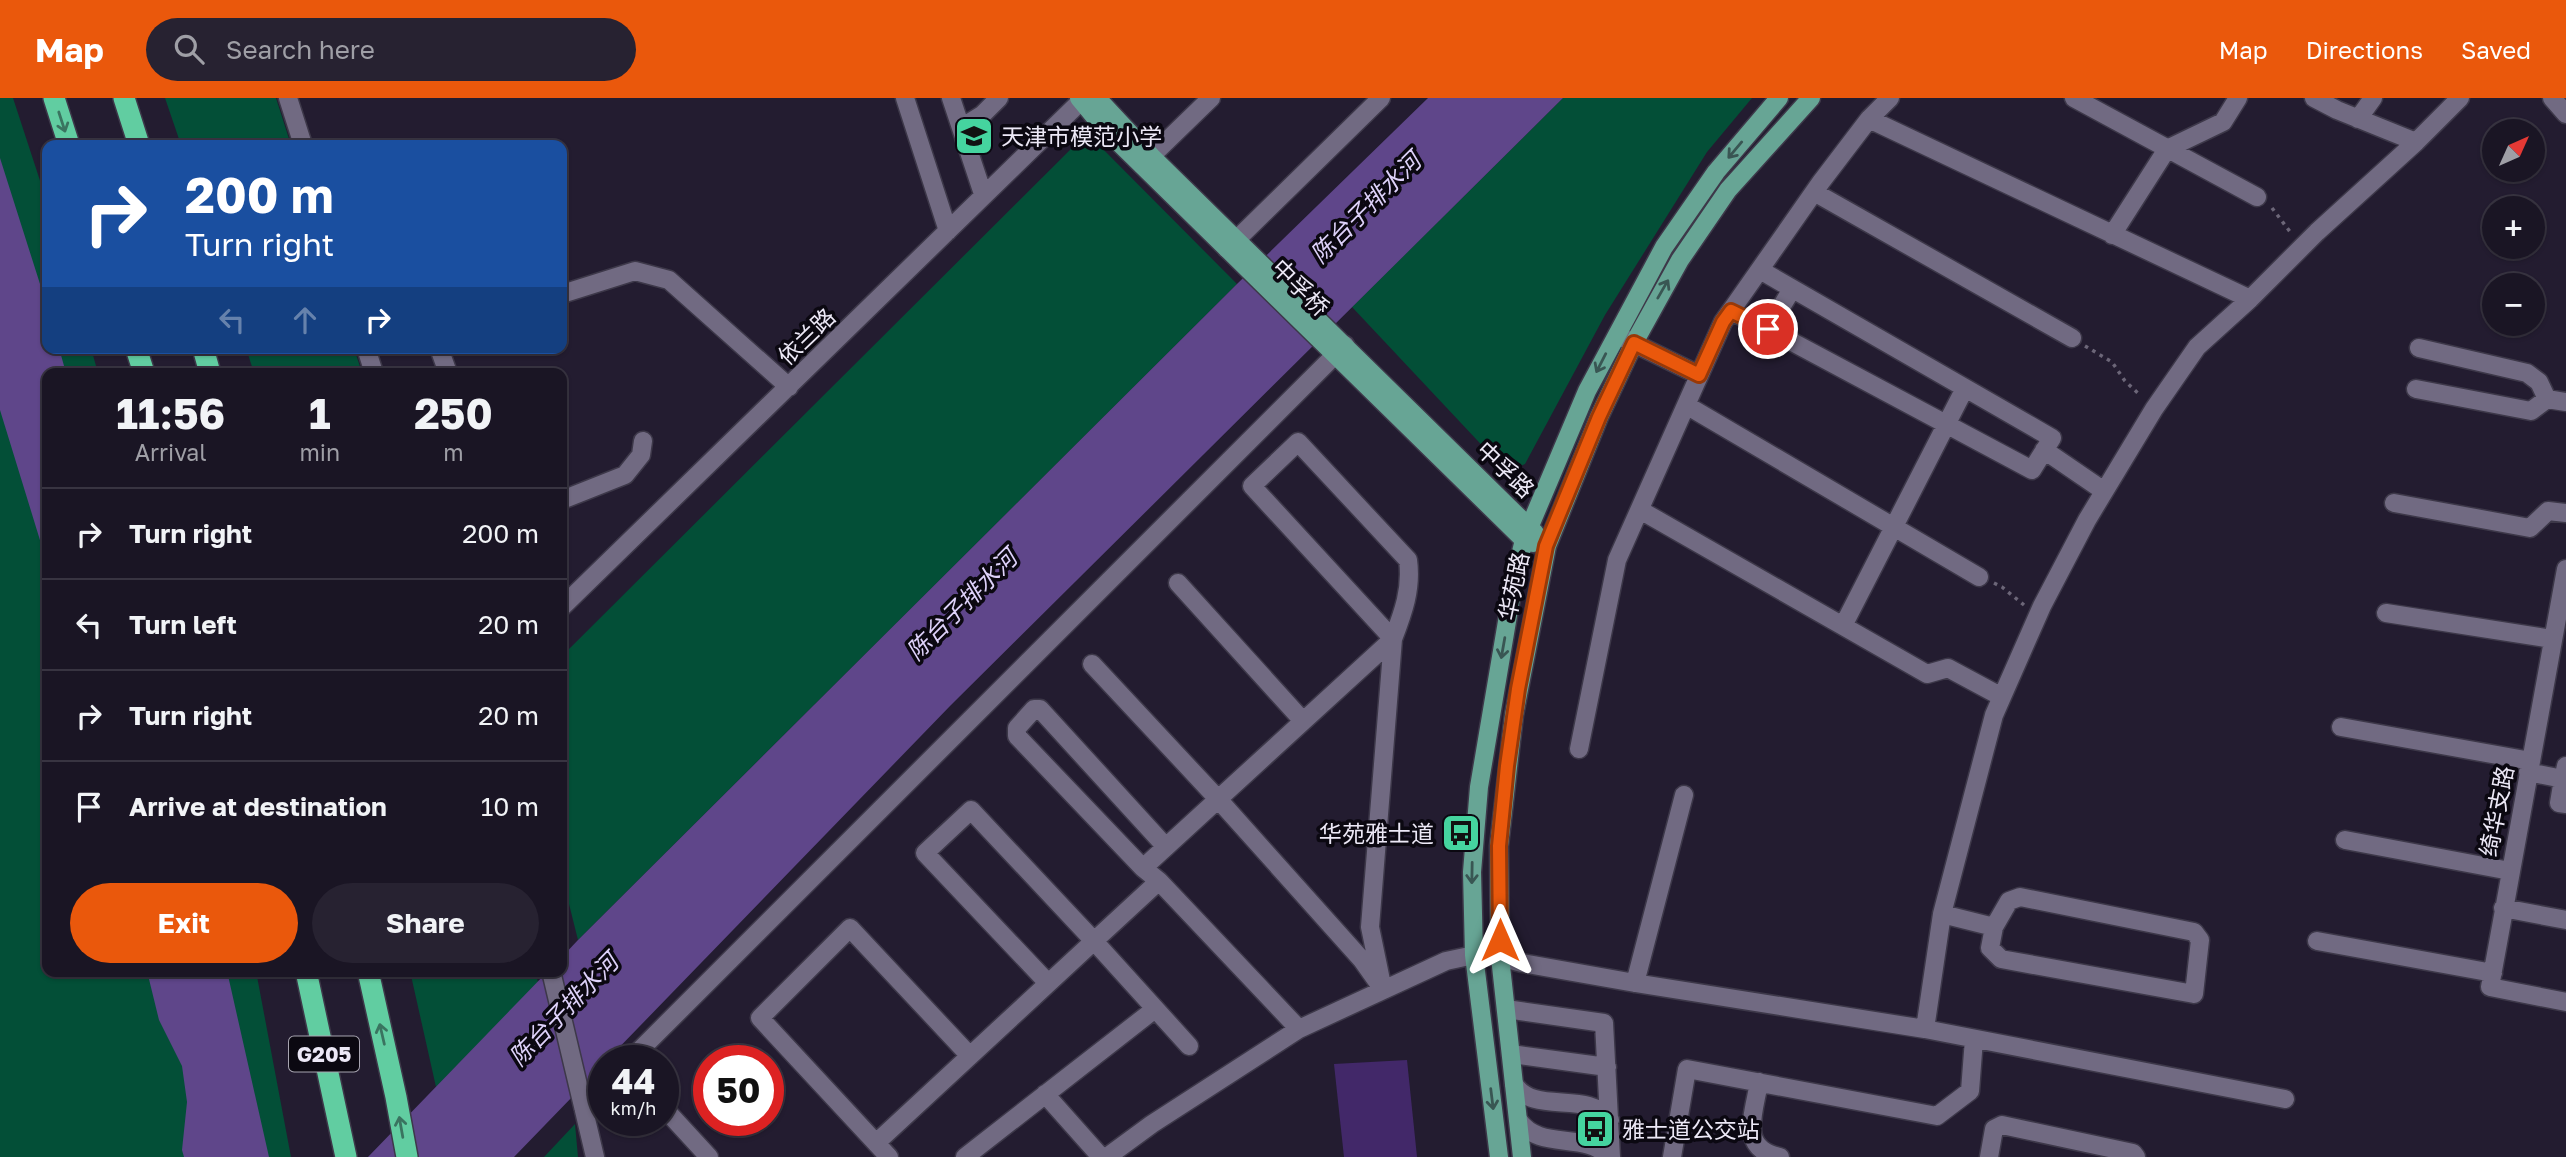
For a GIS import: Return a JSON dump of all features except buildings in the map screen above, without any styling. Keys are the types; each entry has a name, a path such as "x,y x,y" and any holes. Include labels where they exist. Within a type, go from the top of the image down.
{"highway":[{"path":"54,98 67,140"},
{"path":"124,98 137,140"},
{"name":"G205","path":"307,977 344,1147"},
{"name":"G205","path":"369,977 407,1157"}],"main road":[{"name":"华苑路","path":"1499,1157 1474,955 1472,872 1479,787 1514,580 1587,391 1616,334 1664,247 1688,210 1716,172 1779,98"},
{"name":"华苑路","path":"1522,1157 1500,957 1499,846 1516,702 1537,591 1529,536 1571,484 1634,343 1680,260 1728,190 1811,98"},
{"path":"1085,99 1103,127 1147,161 1238,250"},
{"name":"中孚桥","path":"1238,250 1337,347"},
{"name":"中孚路","path":"1337,347 1529,536"},
{"path":"1500,508 1513,543 1514,580"}],"street":[{"path":"289,98 302,140"},
{"path":"905,98 948,231"},
{"path":"951,98 983,194"},
{"path":"961,128 982,115 999,98"},
{"path":"1147,161 1211,98"},
{"path":"1238,250 1381,98"},
{"path":"1579,749 1617,560 1723,322 1814,192 1869,120 1890,98"},
{"path":"2074,98 2256,197"},
{"path":"2112,235 2167,149 2223,122 2238,98"},
{"path":"2314,98 2416,142"},
{"path":"2358,119 2373,98"},
{"path":"1924,1029 1942,914 1994,715 2037,616 2104,491 2154,409 2197,347 2416,142 2459,98"},
{"path":"2552,98 2566,114"},
{"name":"依兰路","path":"567,602 983,194 1085,99"},
{"path":"1869,120 2250,299"},
{"path":"1814,192 2071,338"},
{"path":"1731,311 2032,470 2052,438 1760,270"},
{"path":"567,293 635,271 669,281 789,387"},
{"path":"1768,329 1792,289"},
{"path":"1616,334 1699,375"},
{"path":"645,1045 1337,347"},
{"path":"2419,348 2527,373 2539,382 2547,399"},
{"path":"1843,626 1965,388"},
{"path":"2416,389 2531,411 2547,399 2566,402"},
{"path":"1686,405 1979,577"},
{"path":"567,498 625,475 640,456 643,442"},
{"path":"1383,990 1370,926 1393,639 1405,606 1410,575 1408,561 1298,442 1252,486 1393,639"},
{"path":"2045,450 2104,491"},
{"path":"2394,503 2530,528 2548,511 2566,513"},
{"path":"1640,510 1927,674 1948,667 2002,697"},
{"name":"绮华支路","path":"2493,973 2566,569"},
{"path":"1178,583 1303,721"},
{"path":"2386,613 2552,639"},
{"path":"1143,868 1393,639"},
{"path":"1091,664 1218,799 1362,960 1383,990"},
{"path":"1166,847 1040,709 1034,709 1017,728 1017,736 1143,868 1159,881 1299,1030"},
{"path":"2341,727 2565,773 2559,803 2566,804"},
{"path":"1635,983 1684,795"},
{"path":"1048,983 925,853 971,810 1189,1046"},
{"path":"2345,840 2510,872"},
{"path":"876,1143 1159,881"},
{"path":"2020,897 2194,932 2200,940 2194,995 2001,959 1990,948 1994,927 2009,901 2020,897"},
{"path":"2503,908 2566,920"},
{"path":"1942,914 1994,927"},
{"path":"889,1157 760,1018 850,928 970,1056"},
{"path":"2317,942 2493,973 2490,987 2566,1002"},
{"path":"1107,1157 1152,1124 1299,1030 1446,961 1474,955 1500,957 1635,983 1924,1029 2285,1099"},
{"path":"552,977 595,1157"},
{"path":"965,1157 1155,1009"},
{"path":"1506,1009 1604,1023 1610,1157"},
{"path":"1672,1157 1687,1069 1937,1116 1970,1091 1974,1039"},
{"path":"1511,1054 1607,1067"},
{"path":"1759,1082 1751,1135 1755,1144 1767,1154 1780,1157"},
{"path":"1514,1084 1532,1098 1598,1108 1609,1120"},
{"path":"1045,1094 1101,1157"},
{"path":"582,1102 588,1098"},
{"path":"1519,1121 1534,1135 1590,1145 1610,1157"},
{"path":"679,1124 709,1157"},
{"path":"1989,1157 1994,1129 2002,1125 2133,1153 2136,1157"}],"path":[{"path":"2256,197 2274,210 2301,248"},
{"path":"2071,338 2112,362 2126,381 2154,409"},
{"path":"1979,577 2002,587 2037,616"}],"green space":[{"path":"0,98 13,98 42,187 42,354 93,354 97,368 42,368 42,977 257,977 291,1157 0,1157"},
{"path":"165,98 276,98 289,140 179,140"},
{"path":"1563,98 1752,98 1707,152 1605,315 1525,464 1507,472 1352,307"},
{"path":"1087,133 1237,284 578,940 567,896 567,651"},
{"path":"248,354 356,354 360,368 252,368"},
{"path":"411,977 537,977 538,982 436,1087"},
{"path":"575,1124 578,1157 544,1157"}],"water":[{"name":"陈台子排水河","path":"1428,98 1563,98 951,705 622,1045 588,1045 588,1081 514,1157 368,1157 542,977 567,977 567,952 1237,284"},
{"path":"0,158 42,290 42,354 61,354 65,368 42,368 42,547 0,410"},
{"path":"148,977 228,977 269,1157 184,1157 182,1150 187,1102 182,1066 159,1020"}],"place":[{"name":"天津市模范小学","path":"974,136"},
{"name":"华苑雅士道","path":"1461,833"},
{"name":"雅士道公交站","path":"1595,1129"}],"route":[{"path":"1500,940 1499,846 1514,715 1532,614 1546,546 1599,417 1634,343 1699,375 1723,322 1731,311 1768,329"}]}
